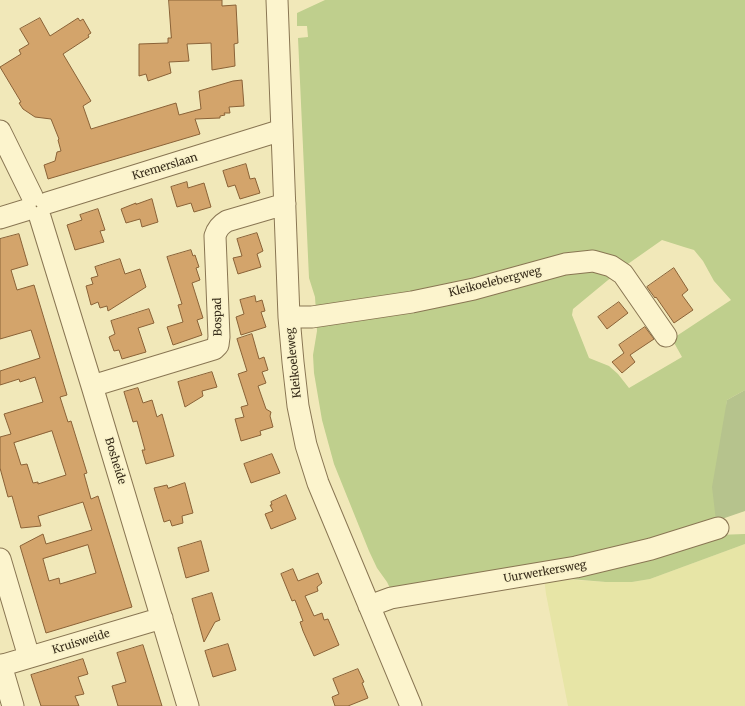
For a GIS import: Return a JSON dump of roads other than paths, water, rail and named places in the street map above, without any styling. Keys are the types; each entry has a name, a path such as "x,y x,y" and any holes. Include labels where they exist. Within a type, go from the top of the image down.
{"street":[{"name":"Kleikoeleweg","path":"277,0 289,317 298,406 306,445 318,483 411,706"},
{"name":"Kremerslaan","path":"0,218 282,130"},
{"name":"Bosheide","path":"0,131 36,207 92,386 188,706"},
{"name":"Bospad","path":"92,386 214,349 218,345 219,336 215,236 217,230 227,221 285,204"},
{"name":"Kleikoelebergweg","path":"289,317 312,317 412,302 474,289 565,264 593,261 611,266 623,274 666,336"},
{"name":"Uurwerkersweg","path":"369,606 391,598 576,567 651,549 718,528"},
{"path":"0,559 30,657"},
{"name":"Kruisweide","path":"0,666 162,618"},
{"path":"0,666 13,706"}]}
